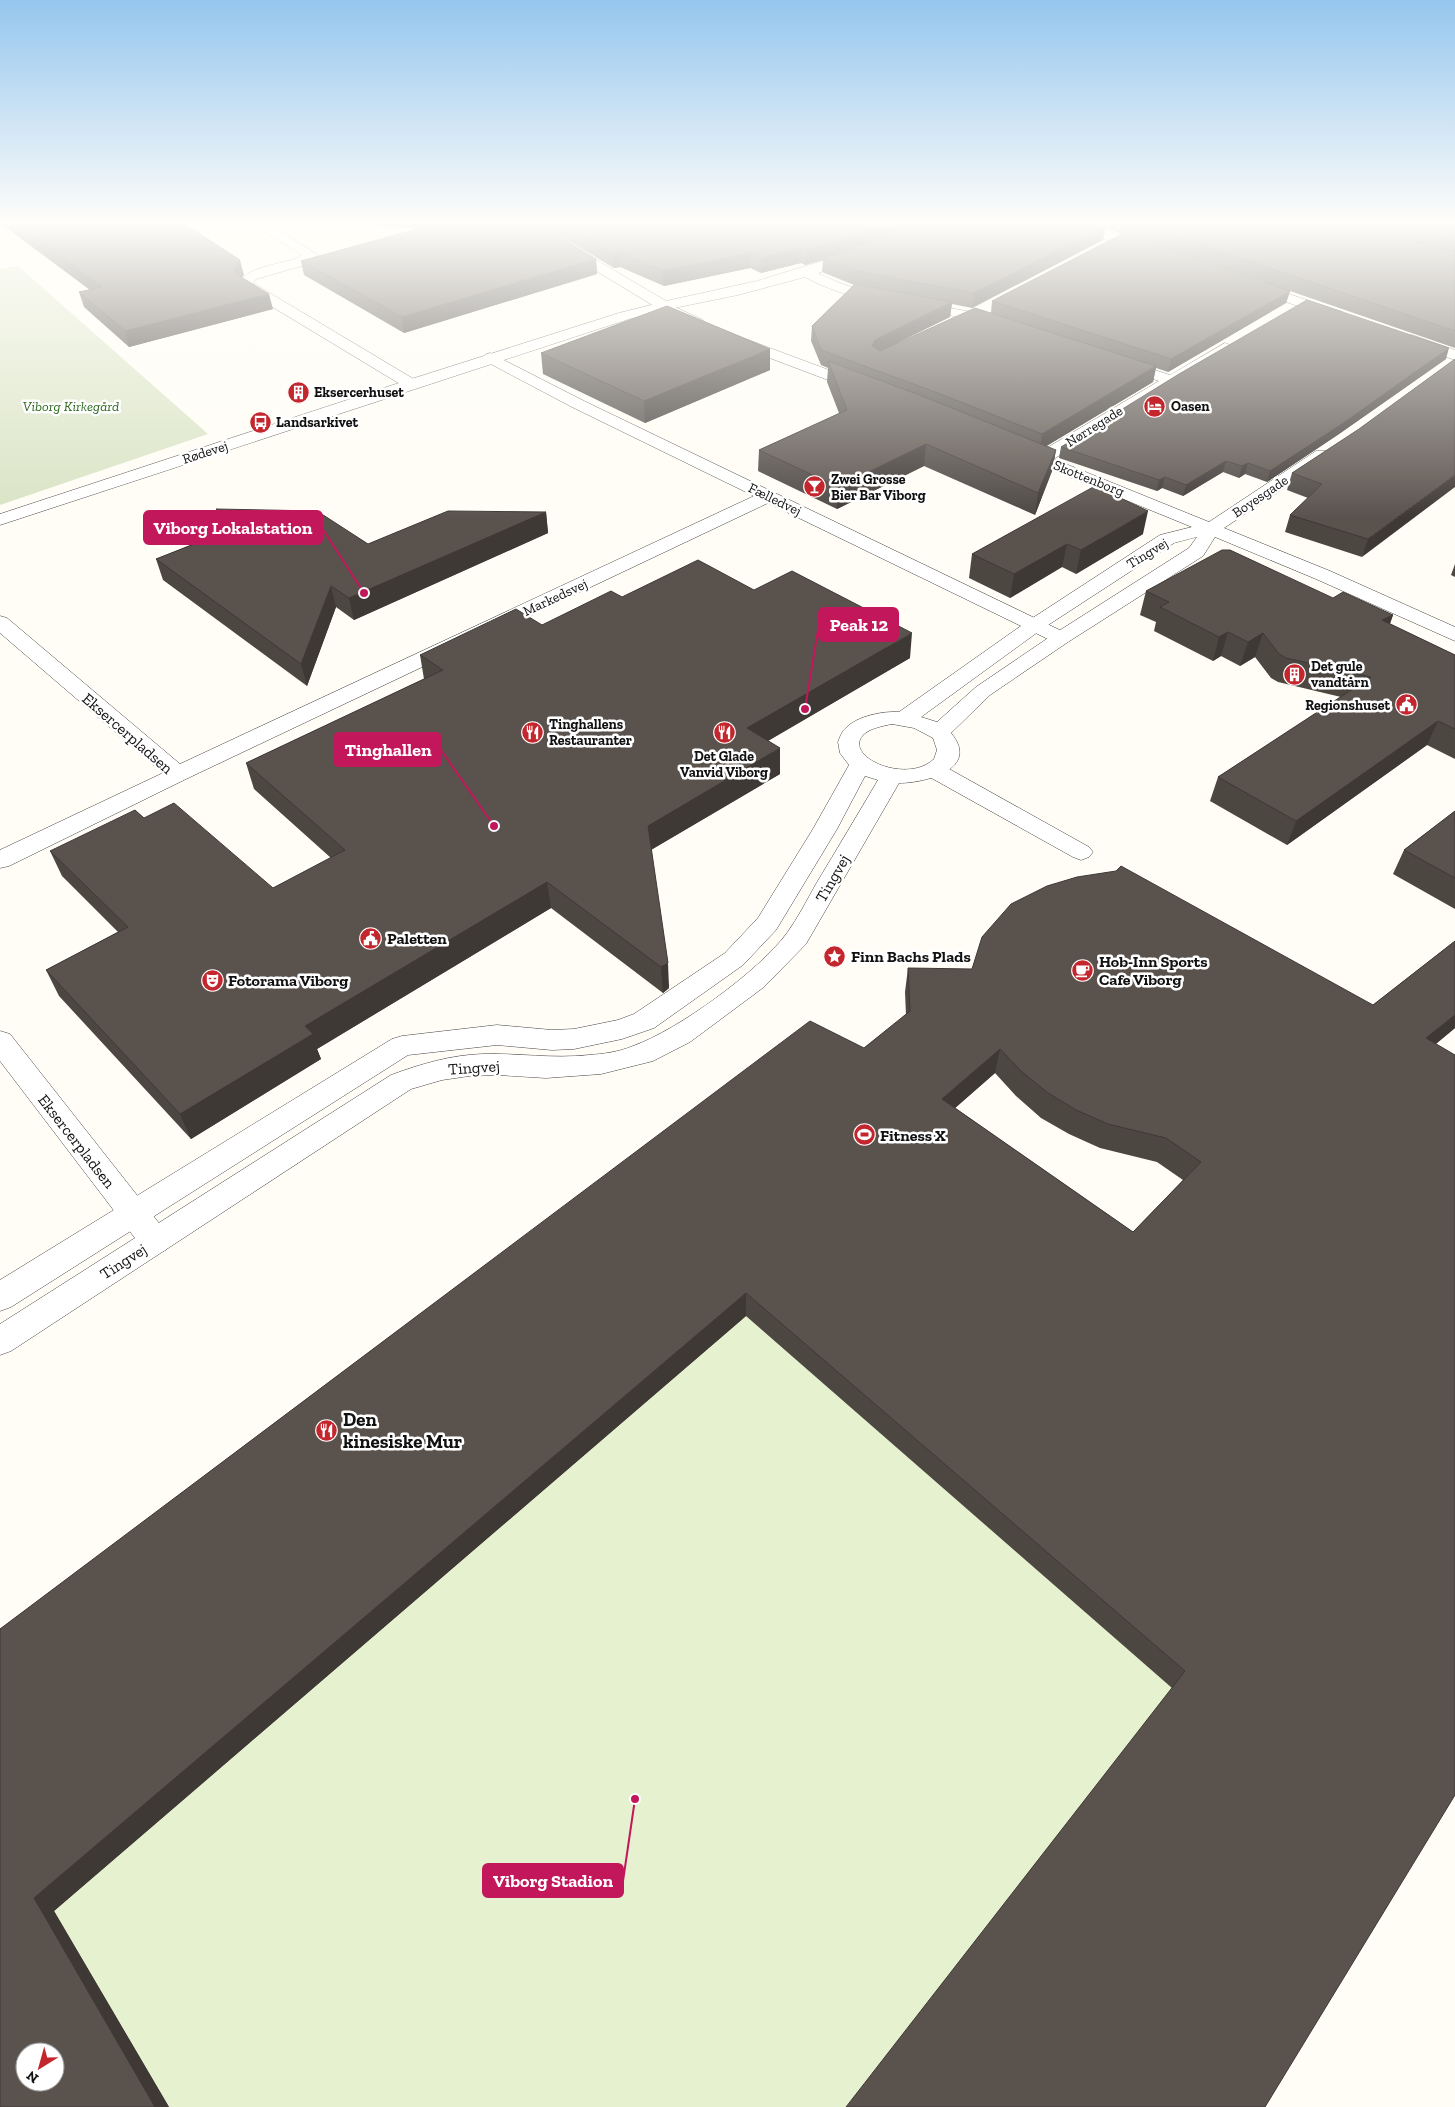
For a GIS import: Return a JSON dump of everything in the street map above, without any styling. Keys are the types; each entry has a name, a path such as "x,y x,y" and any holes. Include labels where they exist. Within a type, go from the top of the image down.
{"street":[{"path":"307,321 411,384"},
{"name":"Rødevej","path":"0,520 490,358 607,321"},
{"path":"695,321 715,331 874,392"},
{"path":"946,326 958,321"},
{"path":"994,321 1012,327"},
{"path":"1402,337 1452,361"},
{"name":"Nørregade","path":"1041,459 1236,342"},
{"name":"Fælledvej","path":"490,358 578,404 1061,638"},
{"path":"1105,358 1170,380"},
{"name":"Skottenborg","path":"1006,444 1323,575 1455,635"},
{"name":"Boyesgade","path":"1212,528 1339,444"},
{"name":"Markedsvej","path":"178,774 768,496"},
{"name":"Tingvej","path":"905,718 1035,625 1167,539 1212,528"},
{"name":"Tingvej","path":"939,732 983,691 1061,638 1196,552 1212,528"},
{"name":"Eksercerpladsen","path":"0,622 178,774 0,860"},
{"path":"905,718 930,726 939,732 946,742 948,752 944,762 934,770 921,775 891,777 868,770 852,757 848,749 848,740 853,732 869,722 880,719 905,718"},
{"name":"Tingvej","path":"0,1297 402,1046 497,1035 574,1040 622,1029 644,1021 663,1010 734,959 767,924 825,829 860,765"},
{"path":"934,770 1081,852"},
{"name":"Tingvej","path":"0,1341 401,1082 454,1066 486,1064 544,1068 607,1063 649,1051 679,1035 760,978 783,956 797,938 891,777"},
{"name":"Eksercerpladsen","path":"0,1041 155,1240"}],"green space":[{"name":"Viborg Kirkegård","path":"0,321 81,321 208,434 0,505"},
{"path":"746,1316 1173,1688 848,2107 169,2107 54,1911"}],"building":[{"path":"114,321 163,321 125,331"},
{"path":"626,321 704,321 770,349 644,401 541,353"},
{"path":"817,321 913,321 875,340 872,346 880,351 946,321 1017,321 1156,366 1042,434 821,350 812,326"},
{"path":"1055,321 1237,321 1171,359"},
{"path":"1270,321 1370,321 1449,348 1342,424 1270,471 1248,463 1242,466 1226,461 1186,485 1165,477 1159,480 1061,447 1179,374"},
{"path":"1427,321 1455,321 1455,331"},
{"path":"1455,359 1455,475 1368,539 1290,515 1322,484 1292,473 1359,429"},
{"path":"828,361 922,396 1056,450 1038,493 926,444 838,487 759,450 847,410"},
{"path":"1095,486 1148,511 1081,550 1067,544 1014,574 972,554"},
{"path":"216,509 317,511 368,544 448,511 546,512 349,598 331,586 301,664 156,559 240,526"},
{"name":"Regionshuset","path":"1222,550 1230,550 1333,598 1343,592 1393,615 1382,620 1455,655 1455,729 1438,721 1296,821 1218,777 1371,677 1286,658 1279,654 1263,633 1248,642 1228,632 1219,637 1160,607 1169,602 1146,591"},
{"path":"698,560 754,590 792,571 912,633 747,728 780,748 648,826 668,963 661,967 547,882 305,1026 313,1034 180,1114 46,970 128,927 50,851 135,810 144,818 174,803 273,888 345,850 246,763 443,670 420,655 516,609 542,625 611,591 622,597"},
{"path":"1455,811 1455,878 1404,850"},
{"path":"1121,866 1373,1005 1455,941 1455,1015 1426,1038 1455,1055 1455,1795 1265,2107 846,2107 1185,1671 746,1293 34,1898 155,2107 0,2107 0,1629 810,1021 864,1048 910,1011 908,968 972,969 982,937 1011,904 1047,886 1077,877 1116,871","holes":["1000,1049 1021,1071 1048,1093 1076,1110 1108,1124 1166,1138 1201,1162 1133,1232 942,1099"]}],"place":[{"name":"Eksercerhuset","path":"298,392"},
{"name":"Oasen","path":"1155,406"},
{"name":"Landsarkivet","path":"260,422"},
{"name":"Zwei Grosse Bier Bar Viborg","path":"815,487"},
{"name":"Viborg Lokalstation","path":"364,593"},
{"name":"Det gule vandtårn","path":"1295,674"},
{"name":"Regionshuset","path":"1406,705"},
{"name":"Peak 12","path":"805,709"},
{"name":"Tinghallens Restauranter","path":"533,732"},
{"name":"Det Glade Vanvid Viborg","path":"724,733"},
{"name":"Tinghallen","path":"494,826"},
{"name":"Paletten","path":"371,938"},
{"name":"Finn Bachs Plads","path":"835,956"},
{"name":"Hob-Inn Sports Cafe Viborg","path":"1083,970"},
{"name":"Fotorama Viborg","path":"212,980"},
{"name":"Fitness X","path":"864,1135"},
{"name":"Den kinesiske Mur","path":"327,1430"},
{"name":"Viborg Stadion","path":"635,1799"}]}
